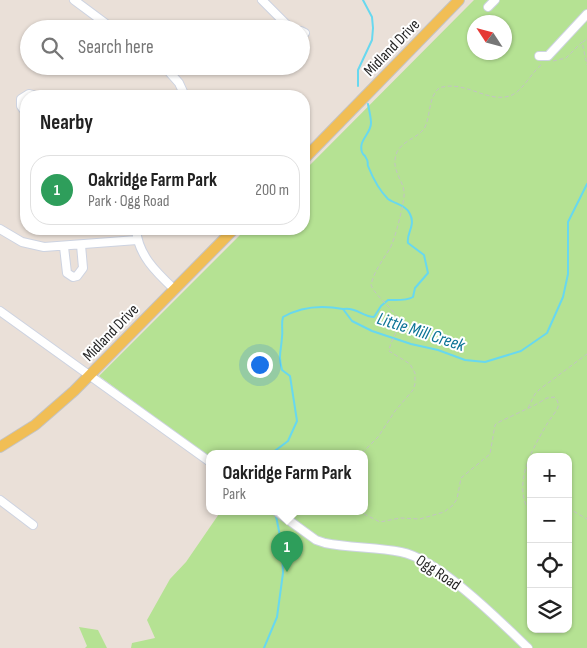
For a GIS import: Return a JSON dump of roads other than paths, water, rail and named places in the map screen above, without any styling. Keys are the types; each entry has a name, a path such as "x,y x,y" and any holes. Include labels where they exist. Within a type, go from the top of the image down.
{"main road":[{"name":"Midland Drive","path":"310,153 460,0"},
{"name":"Midland Drive","path":"0,448 35,425 53,410 228,235"}],"street":[{"path":"74,0 101,20"},
{"path":"262,0 282,20"},
{"path":"488,7 495,0"},
{"path":"539,56 548,56 587,14"},
{"path":"172,75 182,90"},
{"path":"0,229 33,246 64,247 137,240"},
{"path":"137,235 137,240 149,263 174,289"},
{"path":"64,247 65,268 67,273 73,277 78,276 83,268 81,245"},
{"path":"0,311 206,459"},
{"path":"0,500 33,525"},
{"name":"Ogg Road","path":"281,515 316,540 325,543 400,552 426,562 472,597 528,648"}],"waterway":[{"path":"358,86 358,70 372,40 373,28 372,17 363,0"},
{"path":"344,309 352,309 374,317 381,306 388,300 404,300 413,297 415,288 428,273 424,255 408,243 412,222 410,214 406,209 385,196 374,179 362,152 363,140 371,123 368,104"},
{"name":"Little Mill Creek","path":"276,450 288,441 297,421 290,376 282,370 280,360 283,317 312,307 343,309 352,321 372,331 411,344 438,350 465,360 485,362 521,351 547,333 563,297 568,274 568,222 587,184"},
{"name":"Little Mill Creek","path":"264,648 277,617 283,573 282,546 276,516"}],"place":[{"name":"Oakridge Farm Park","path":"287,572"}]}
